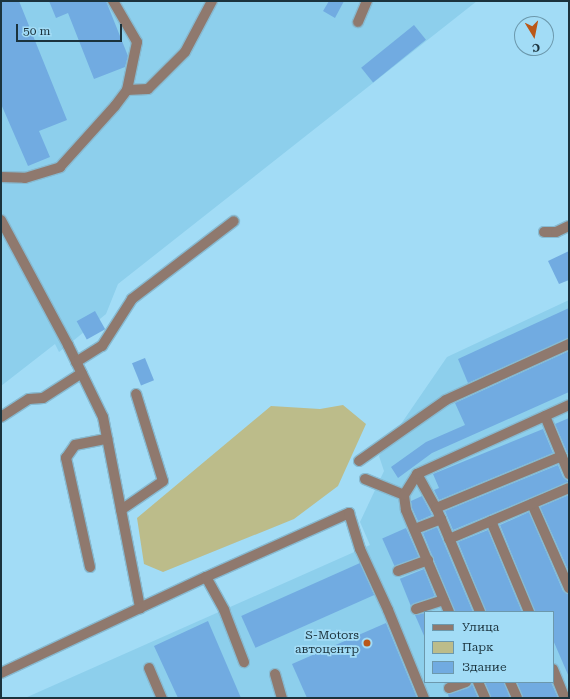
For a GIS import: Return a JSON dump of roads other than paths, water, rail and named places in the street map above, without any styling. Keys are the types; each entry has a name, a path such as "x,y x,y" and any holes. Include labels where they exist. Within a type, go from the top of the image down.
{"lane":[{"path":"1,177 25,178 60,167 115,106 127,90 137,42 113,1"},
{"path":"127,90 148,89 185,52 212,1"},
{"path":"358,22 367,1"},
{"path":"1,220 58,325 103,417 140,608"},
{"path":"76,362 102,346 132,299 234,221"},
{"path":"544,232 556,232 569,226"},
{"path":"359,461 446,400 569,344"},
{"path":"1,417 29,399 43,398 82,373"},
{"path":"121,510 163,481 136,394"},
{"path":"449,611 406,510 404,494 417,474 569,405"},
{"path":"545,416 569,474"},
{"path":"90,567 66,458 75,445 107,439"},
{"path":"436,508 562,456"},
{"path":"417,474 436,508 480,611"},
{"path":"365,479 404,494"},
{"path":"449,539 569,488"},
{"path":"532,504 569,588"},
{"path":"1,673 206,577 349,513 360,549 388,610 424,698"},
{"path":"415,529 441,519"},
{"path":"491,522 529,611"},
{"path":"398,571 428,560"},
{"path":"206,577 224,610 244,662"},
{"path":"416,609 444,600"},
{"path":"149,668 162,698"},
{"path":"554,671 565,698"},
{"path":"274,674 282,698"},
{"path":"449,688 463,683"},
{"path":"478,683 485,698"},
{"path":"510,683 517,698"}],"place":[{"name":"S-Motors автоцентр","path":"367,643"}]}
